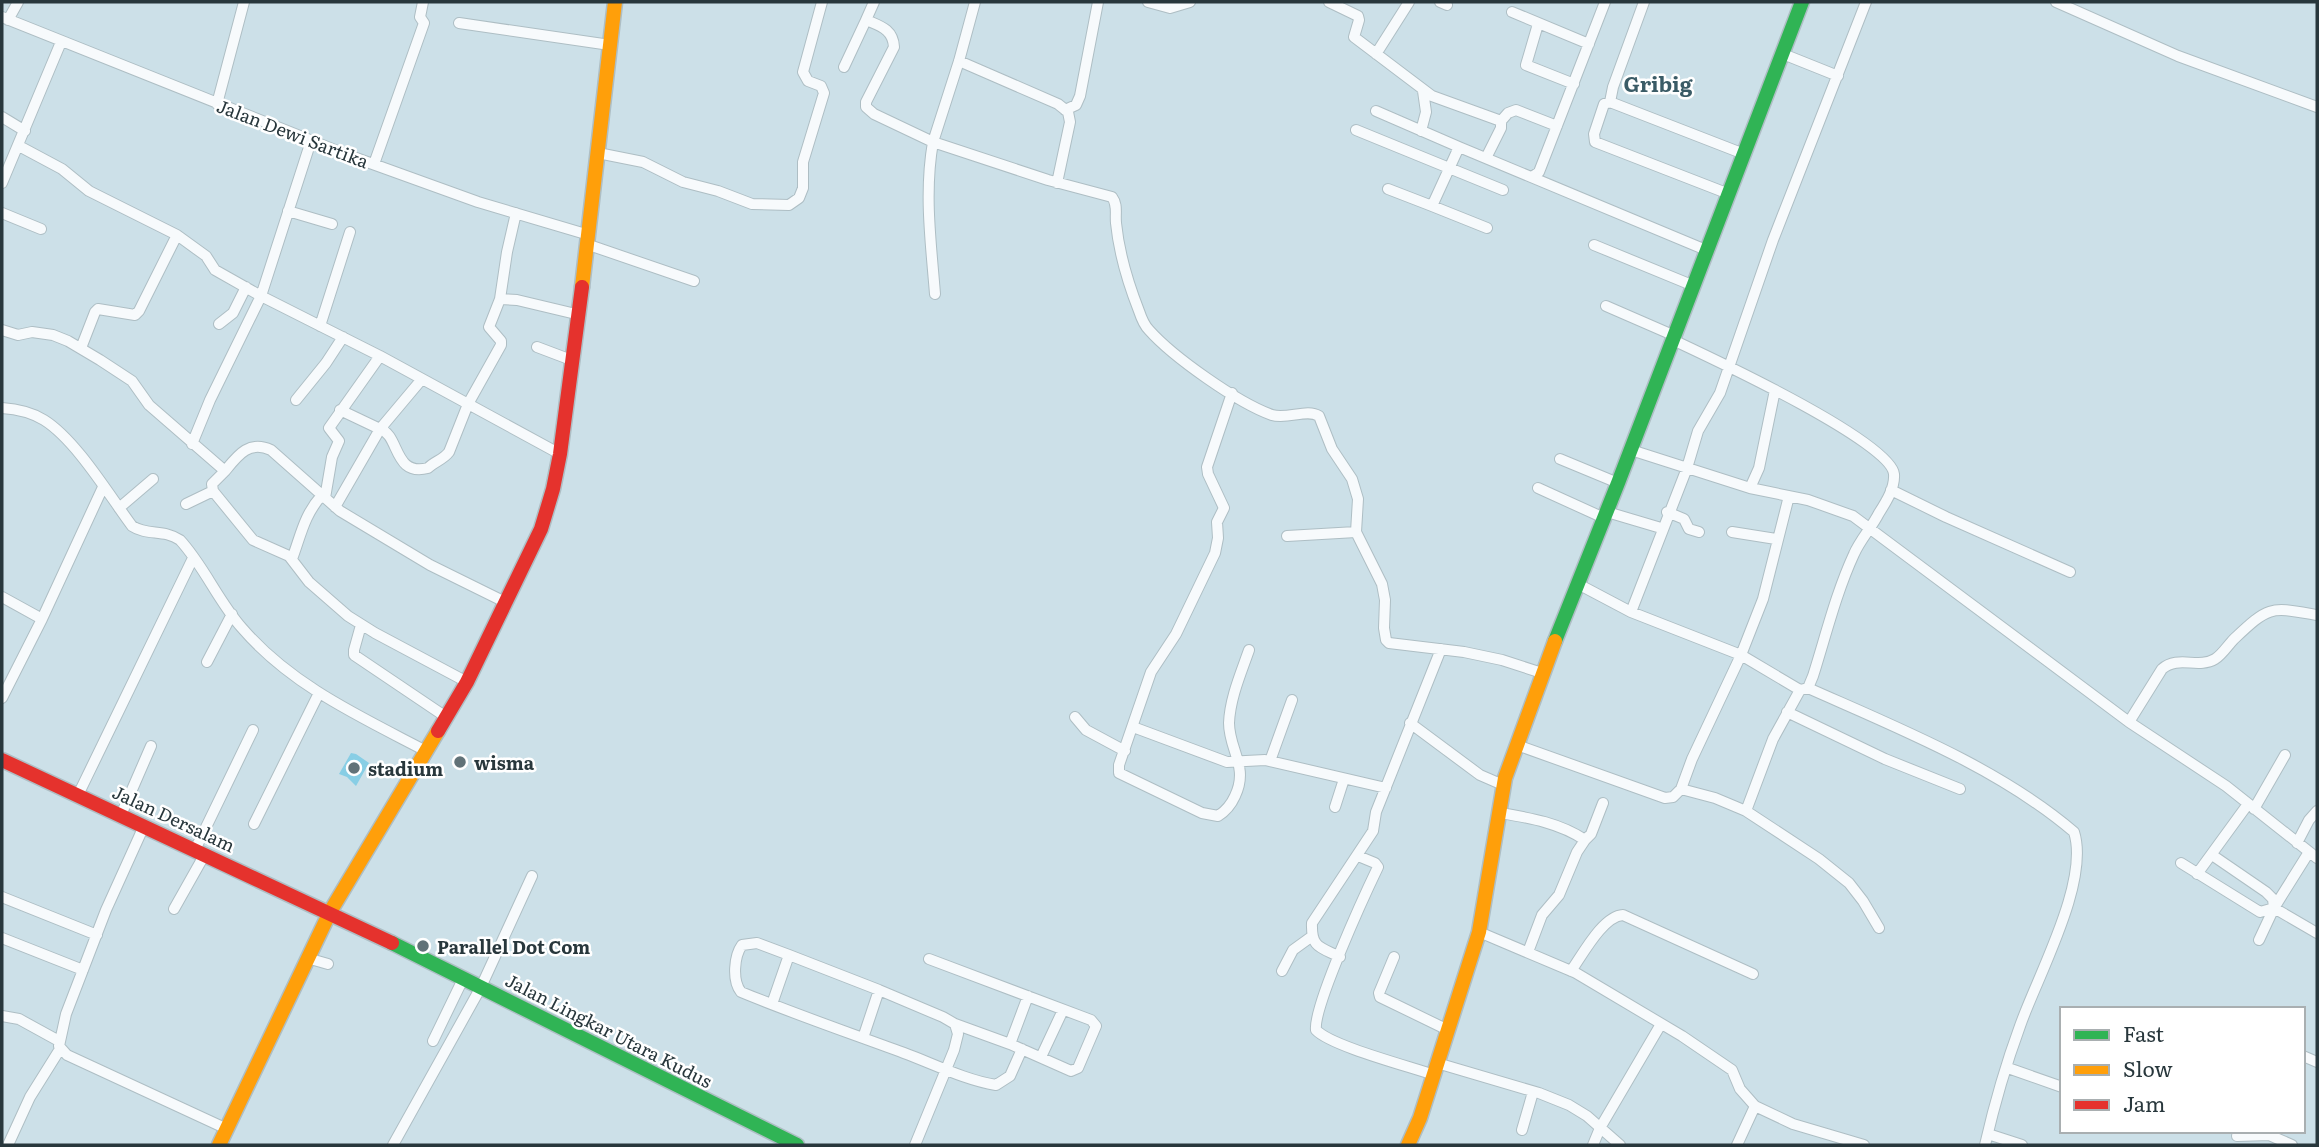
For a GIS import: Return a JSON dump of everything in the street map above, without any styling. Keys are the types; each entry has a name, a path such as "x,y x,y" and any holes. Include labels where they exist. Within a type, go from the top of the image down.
{"main road":[{"path":"219,1145 330,912 424,750 467,682 541,528 560,454 574,361 615,2"},
{"path":"1408,1145 1436,1069 1479,932 1493,840 1501,813 1503,785 1542,673 1618,483 1802,2"},
{"name":"Jalan Dersalam","path":"2,760 330,912"},
{"name":"Jalan Lingkar Utara Kudus","path":"330,912 781,1142 797,1145"}],"street":[{"path":"5,19 18,2"},
{"path":"217,104 244,2"},
{"path":"374,164 424,23 420,18 424,2"},
{"path":"598,153 643,162 682,182 718,191 752,204 789,205 796,202 803,188 803,162 824,93 821,86 808,81 803,72 822,2"},
{"path":"844,67 874,2"},
{"path":"935,294 927,195 928,170 933,142 975,2"},
{"path":"1065,110 1076,105 1080,96 1098,2"},
{"path":"1148,2 1170,8 1190,2"},
{"path":"1329,2 1358,16 1354,37 1423,91 1502,121"},
{"path":"1376,54 1409,2"},
{"path":"1610,102 1644,2"},
{"path":"1631,612 1702,422 1720,393 1773,240 1866,2"},
{"path":"2056,2 2073,5 2127,35 2178,56 2317,107"},
{"path":"1532,177 1539,172 1574,84 1601,3"},
{"path":"1513,12 1589,44"},
{"name":"Jalan Dewi Sartika","path":"5,19 311,141 589,240 694,281"},
{"path":"866,20 889,31 894,39 894,47 866,102 866,107 874,114 933,142 1057,183 1104,195 1115,201 1118,246 1147,328 1167,347 1232,393 1273,415 1312,413 1319,416 1332,449 1352,480 1358,499 1356,533 1382,584 1385,600 1384,628 1389,643 1464,652 1502,660 1542,673"},
{"path":"459,23 610,45"},
{"path":"1538,24 1526,65 1574,84"},
{"path":"2,183 61,42"},
{"path":"1783,54 1838,76"},
{"path":"959,61 1058,104 1065,110 1070,122 1057,183"},
{"path":"1422,131 1426,112 1423,91"},
{"path":"1729,194 1595,142 1594,134 1604,104 1610,102 1744,155"},
{"path":"1486,158 1508,113 1516,110 1557,126"},
{"path":"1376,111 1706,250"},
{"path":"2,117 25,131"},
{"path":"1356,130 1503,190"},
{"path":"192,444 210,400 261,296 311,141"},
{"path":"19,146 62,169 89,191 177,235 206,256 215,270 560,454"},
{"path":"1432,206 1459,147"},
{"path":"1388,188 1487,228"},
{"path":"288,211 332,224"},
{"path":"2,213 41,229"},
{"path":"340,410 390,435 400,459 416,469 428,468 444,458 449,452 468,404 500,345 501,341 489,327 500,299 516,214"},
{"path":"320,326 350,232"},
{"path":"81,348 98,309 135,314 139,311 177,235"},
{"path":"1594,246 1694,286"},
{"path":"219,324 233,313 246,287"},
{"path":"500,299 517,300 580,316"},
{"path":"1606,306 1775,390 1846,430 1892,465 1894,474 1891,490 1871,529 1855,552 1804,689 1787,712 1773,739 1746,811"},
{"path":"2,330 18,335 43,332 81,348 132,381 149,405 225,471"},
{"path":"296,400 327,363 343,337"},
{"path":"537,347 574,361"},
{"path":"292,559 303,532 302,524 309,511 324,497 332,457 339,442 329,429 380,356"},
{"path":"335,507 380,429 422,379"},
{"path":"1750,488 1759,468 1775,390"},
{"path":"1232,393 1207,467 1224,508 1217,522 1215,553 1176,634 1150,673 1119,771 1123,777 1214,817 1226,811 1238,790 1241,771 1229,725 1232,701 1249,650"},
{"path":"2,408 34,414 51,425 80,456 135,529 145,533 173,535 186,546 232,614 263,650 287,671 319,694 424,750"},
{"path":"467,682 361,625 327,600 304,577 292,559 253,540 213,491 212,484 247,448 261,446 274,452 335,507 376,534 430,565 507,603"},
{"path":"1630,450 1750,488 1808,499 1853,516 2129,722 2226,786 2313,855 2274,908 2259,940"},
{"path":"1560,458 1618,483"},
{"path":"120,508 153,479"},
{"path":"2,698 103,487"},
{"path":"1538,488 1605,515 1661,528"},
{"path":"1891,490 2070,572"},
{"path":"186,504 213,491"},
{"path":"1517,745 1665,797 1674,797 1681,789 1763,599 1789,496"},
{"path":"1667,512 1684,519 1689,529 1699,532"},
{"path":"1732,532 1776,540"},
{"path":"1287,536 1356,533"},
{"path":"78,795 192,558"},
{"path":"1578,584 1631,612 1741,655 1804,689 1977,767 2038,804 2074,832 2078,851 2071,893 2059,934 2019,1027 1985,1145"},
{"path":"2,597 42,619"},
{"path":"2129,722 2162,669 2168,664 2204,663 2216,659 2237,636 2269,611 2278,608 2317,615"},
{"path":"207,662 232,614"},
{"path":"361,625 354,650 357,658 446,717"},
{"path":"1315,943 1312,923 1373,831 1376,812 1441,649"},
{"path":"254,824 319,694"},
{"path":"1270,761 1292,700"},
{"path":"1787,712 1885,759 1960,789"},
{"path":"1075,717 1086,730 1125,751"},
{"path":"1410,723 1480,775 1503,785"},
{"path":"1133,727 1227,762 1254,759 1270,761 1386,788"},
{"path":"174,909 253,730"},
{"path":"121,815 151,746"},
{"path":"2197,874 2251,806 2285,755"},
{"path":"1335,807 1344,779"},
{"path":"1681,789 1715,798 1746,811 1819,859 1849,883 1879,928"},
{"path":"1528,952 1542,915 1559,895 1577,852 1591,834 1602,803"},
{"path":"2297,843 2317,811"},
{"path":"1501,813 1555,825 1585,840"},
{"path":"2,1142 8,1145 30,1097 59,1045 83,970 144,826"},
{"path":"2212,855 2266,892 2273,899 2274,908"},
{"path":"1357,856 1375,863 1378,867 1316,1020 1316,1030 1322,1037 1349,1047 1534,1092 1569,1105 1587,1116 1620,1145"},
{"path":"2181,863 2260,912 2274,908"},
{"path":"393,1145 481,988 531,876"},
{"path":"2,897 97,935"},
{"path":"2274,908 2317,933"},
{"path":"1572,971 1604,924 1611,917 1623,915 1753,974"},
{"path":"1479,932 1572,971 1661,1024 1732,1070 1740,1089 1755,1105 1793,1124 1864,1145"},
{"path":"2,938 83,970"},
{"path":"929,960 1091,1020 1096,1026 1078,1069 1069,1070 1041,1057 1022,1049 1010,1044 955,1024 879,990 753,943 744,944 738,952 737,988 772,1004 996,1085 1010,1076 1022,1049"},
{"path":"1282,971 1293,950 1315,943 1340,957"},
{"path":"772,1004 789,955"},
{"path":"1394,957 1379,993 1380,997 1448,1030"},
{"path":"307,958 328,964"},
{"path":"433,1041 463,979"},
{"path":"863,1038 879,990"},
{"path":"1010,1044 1028,996"},
{"path":"1041,1057 1063,1010"},
{"path":"2,1016 19,1019 78,1060 226,1129"},
{"path":"915,1145 947,1069 957,1037 955,1024"},
{"path":"1593,1145 1600,1128 1661,1024"},
{"path":"2008,1068 2060,1086"},
{"path":"1522,1130 1534,1092"},
{"path":"1737,1145 1755,1105"},
{"path":"2230,1145 2238,1133 2269,1135 2292,1145"},
{"path":"1988,1134 2022,1145"}],"shaded area":[{"name":"stadium","path":"351,753 369,763 356,786 347,777 339,774"}],"traffic: fast":[{"path":"1555,641 1802,2"},
{"path":"392,943 797,1145"}],"traffic: slow":[{"path":"582,287 615,2"},
{"path":"1408,1145 1420,1118 1479,932 1505,778 1555,641"},
{"path":"219,1145 330,912 438,731"}],"traffic: jam":[{"path":"438,731 467,682 541,529 560,454 582,287"},
{"path":"2,760 392,943"}],"place":[{"name":"wisma","path":"460,762"},
{"name":"stadium","path":"354,768"},
{"name":"Parallel Dot Com","path":"423,946"}],"district":[{"name":"Gribig","path":"1658,82"}]}
